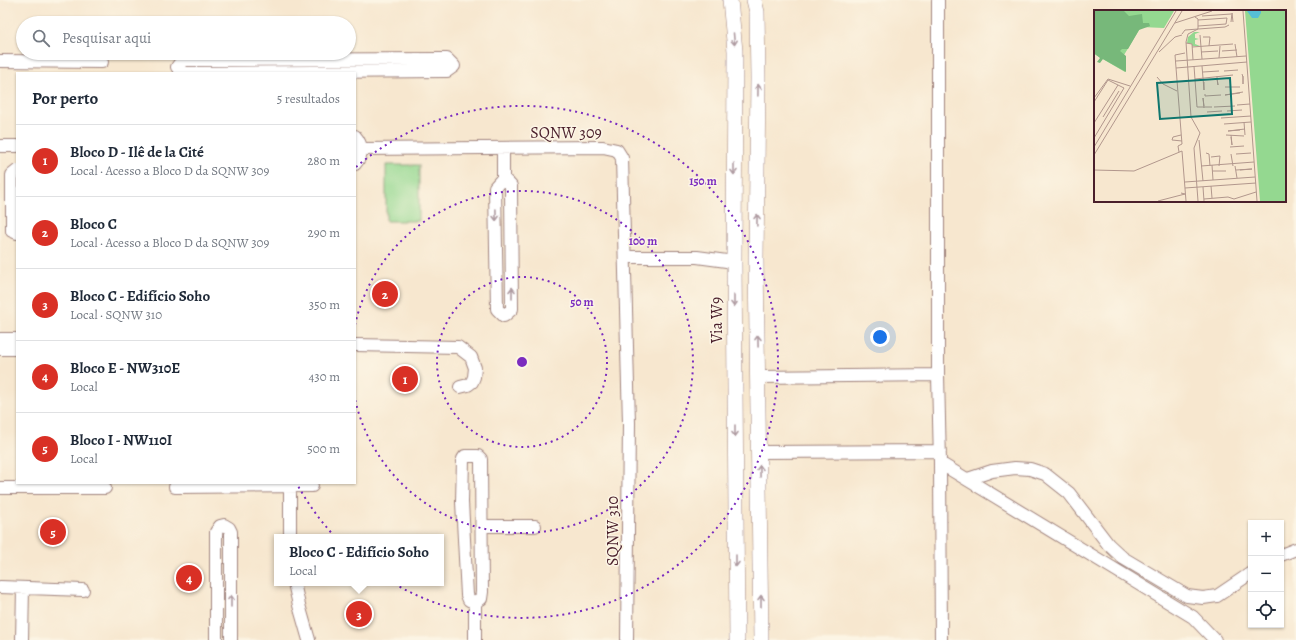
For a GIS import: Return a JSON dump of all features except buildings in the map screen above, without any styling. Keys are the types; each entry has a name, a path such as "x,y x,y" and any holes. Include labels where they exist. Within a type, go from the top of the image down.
{"street":[{"name":"Via W9","path":"730,0 735,51 734,262 737,640"},
{"path":"754,0 757,12 758,78 756,258 761,640"},
{"path":"938,0 938,375 941,640"},
{"path":"356,60 447,59 454,66 447,71 356,73"},
{"path":"183,72 177,67 182,60 344,60 344,72"},
{"path":"0,61 102,62"},
{"path":"356,138 361,149 359,159 356,163"},
{"path":"0,146 16,146"},
{"name":"SQNW 309","path":"361,149 603,147 617,150 622,158 629,422"},
{"path":"503,148 503,178 495,187 497,309 504,316 512,309 511,186 503,178"},
{"path":"16,172 12,175 12,230 16,232"},
{"path":"625,257 697,257 734,262 756,258"},
{"path":"0,339 16,339"},
{"path":"356,345 458,346 471,357 475,368 472,382 468,385 460,387"},
{"path":"0,349 16,349"},
{"path":"758,377 938,375"},
{"name":"SQNW 310","path":"628,640 629,422"},
{"path":"759,452 940,457 968,479 1193,618 1216,640"},
{"path":"465,456 478,456 480,459 482,592 481,599 474,602 469,600 467,596 462,502 463,459 465,456"},
{"path":"968,479 992,471 1015,468 1030,469 1045,474 1069,492 1108,544 1123,558 1187,596 1203,598 1217,596 1248,575"},
{"path":"290,486 290,534"},
{"path":"175,487 312,486"},
{"path":"0,488 105,488"},
{"path":"216,640 216,532 220,526 224,525 229,528 231,532 231,640"},
{"path":"482,526 535,526"},
{"path":"1284,554 1296,549"},
{"path":"295,586 309,640"},
{"path":"0,587 83,590"},
{"path":"22,640 23,588"},
{"path":"474,602 475,640"}],"green space":[{"path":"386,165 419,165 419,221 386,221"}],"place":[{"name":"Bloco C","path":"385,294"},
{"name":"Bloco D - Ilê de la Cité","path":"405,379"},
{"name":"Bloco I - NW110I","path":"53,532"},
{"name":"Bloco E - NW310E","path":"189,578"},
{"name":"Bloco C - Edifício Soho","path":"359,614"}]}
